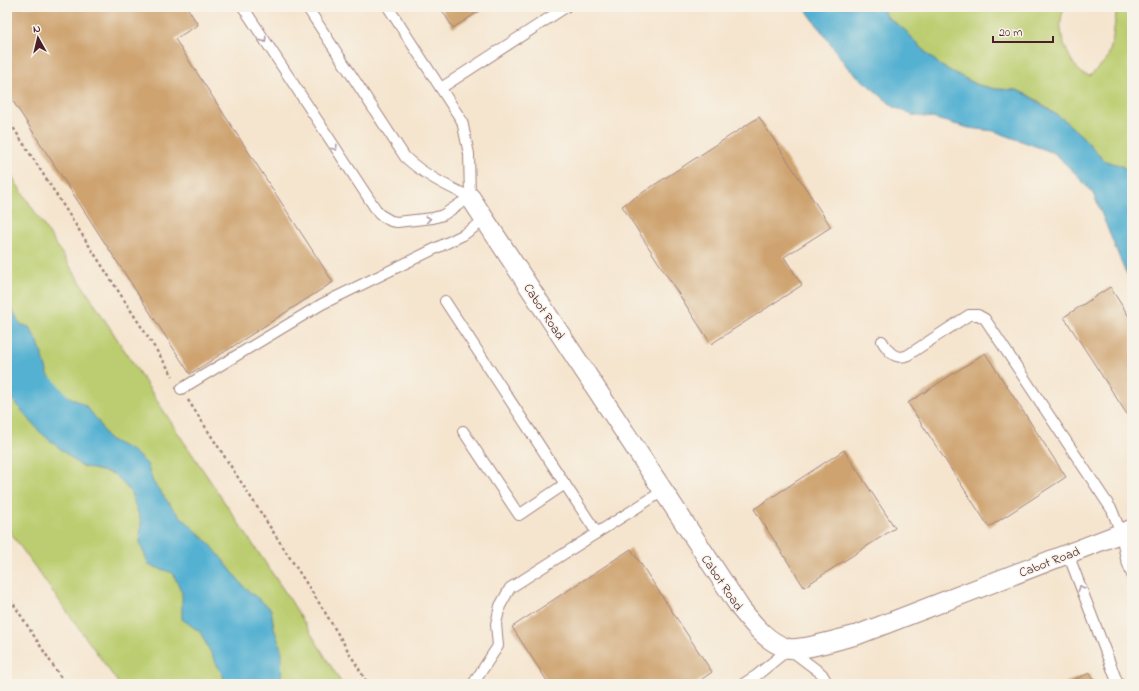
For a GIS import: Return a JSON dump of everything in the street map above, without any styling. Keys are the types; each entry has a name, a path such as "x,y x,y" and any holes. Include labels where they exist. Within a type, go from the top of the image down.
{"street":[{"name":"Cabot Road","path":"470,197 741,609 763,634 774,643 789,649 810,647 857,635 1127,531"}],"lane":[{"path":"243,7 379,214 391,221 397,222 433,218 443,215 470,197"},
{"path":"307,7 406,157 417,168 470,197"},
{"path":"388,7 462,121 469,154 470,197"},
{"path":"441,88 566,7"},
{"path":"181,389 322,304 463,235 485,220"},
{"path":"445,302 597,533"},
{"path":"882,341 891,354 896,356 905,356 969,315 978,314 983,317 1127,531 1126,559 1132,575"},
{"path":"463,431 519,515 565,484"},
{"path":"474,684 498,646 496,624 500,606 510,588 663,491"},
{"path":"1068,554 1118,684"},
{"path":"743,684 757,675 789,649 822,674 828,684"}],"path":[{"path":"7,594 65,684"}],"green space":[{"path":"881,7 1064,7 1061,18 1061,26 1065,47 1074,65 1084,74 1090,76 1107,59 1112,44 1117,7 1132,7 1132,172 1119,165 1105,161 1085,139 1037,100 1017,90 995,89 978,85 941,66 921,48 905,30 887,17"},
{"path":"7,169 180,436 291,601 342,684 119,684 7,528"}],"water":[{"path":"804,7 881,7 887,17 905,30 921,48 941,66 978,85 995,89 1017,90 1028,95 1064,120 1085,139 1105,161 1119,165 1132,172 1132,282 1124,269 1094,195 1077,175 1054,153 994,131 969,128 932,118 912,115 894,107 848,68"},
{"path":"7,298 20,324 29,327 38,342 48,374 59,391 86,406 98,421 107,438 134,452 147,464 153,482 174,510 211,545 245,588 271,609 274,628 282,652 281,684 227,684 200,632 182,619 182,593 173,573 149,565 140,544 141,521 130,491 114,474 81,466 40,432 7,393"}],"building":[{"path":"7,7 187,7 198,25 175,39 333,282 190,374 7,92"},
{"path":"440,7 486,7 453,28"},
{"path":"759,117 831,227 784,257 802,285 711,344 622,206"},
{"path":"1110,287 1132,321 1132,422 1064,317"},
{"path":"985,353 1066,477 989,527 908,403"},
{"path":"844,450 895,528 804,587 754,509"},
{"path":"631,549 712,672 695,684 549,684 512,627"},
{"path":"1090,673 1094,684 1062,684"}],"waterway":[{"path":"51,381 66,398"}],"railway":[{"path":"7,678 11,684"}]}
